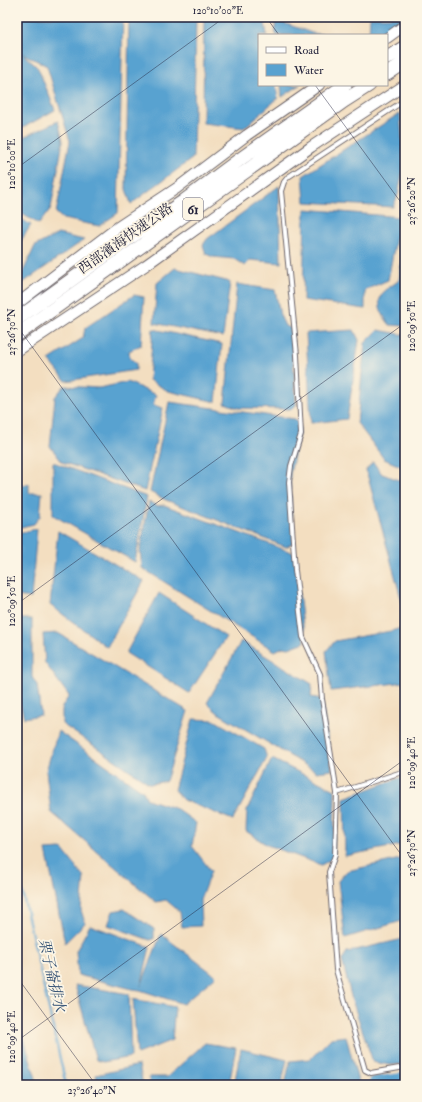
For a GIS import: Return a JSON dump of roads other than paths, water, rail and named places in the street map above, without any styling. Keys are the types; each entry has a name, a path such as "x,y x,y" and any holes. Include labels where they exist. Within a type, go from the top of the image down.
{"highway":[{"path":"388,57 405,47"},
{"path":"388,73 405,62"},
{"name":"西部濱海快速公路","path":"17,319 344,86"},
{"name":"西部濱海快速公路","path":"17,335 344,101 367,86"}],"street":[{"path":"388,37 405,25"},
{"path":"17,304 118,227 177,188 318,86"},
{"path":"17,351 146,266 311,147 405,86"}],"lane":[{"path":"405,100 288,177 284,182 282,190 297,355 301,434 291,466 289,482 295,570 303,637 320,674 322,699 337,793 335,855 329,872 336,970 365,1070 371,1073 405,1067"},
{"path":"337,793 405,771"}],"water":[{"path":"17,17 123,17 118,213 99,226 63,219 56,213 70,141 47,66 22,53 38,68 55,110 17,131 17,53 20,52 17,51"},
{"path":"129,17 196,17 193,158 131,204 126,189"},
{"path":"204,17 264,17 267,34 258,34 258,86 276,86 278,98 244,128 203,123"},
{"path":"370,17 405,17 405,20 381,34 369,34"},
{"path":"275,20 312,33 320,34 276,34"},
{"path":"281,86 298,86 282,97"},
{"path":"400,113 404,164 398,195 393,207 305,202 303,176"},
{"path":"58,121 63,141 51,208 39,224 17,211 17,140"},
{"path":"279,186 281,263 250,260 245,266 234,259 213,257 206,254 203,245 207,239"},
{"path":"305,209 400,217 388,280 365,290 365,309 303,300"},
{"path":"17,217 31,225 17,247"},
{"path":"405,231 405,326 390,325 384,317 379,303 382,294 399,280"},
{"path":"58,234 84,240 17,287 35,246"},
{"path":"175,268 230,282 223,337 154,323 157,283"},
{"path":"237,284 275,290 280,315 285,326 291,328 296,405 292,409 238,408 225,403"},
{"path":"134,295 144,297 141,345 129,351 130,358 136,363 136,370 66,381 49,360 83,338 85,328"},
{"path":"153,329 222,344 216,402 168,391 149,380"},
{"path":"354,330 359,340 347,419 311,423 306,333"},
{"path":"378,330 405,335 405,468 384,459 357,423 365,343"},
{"path":"128,382 156,395 153,405 163,408 145,491 62,462 50,446 55,397 64,386 99,388"},
{"path":"169,402 295,419 300,429 290,474 293,543 286,547 166,500 150,492"},
{"path":"53,462 147,497 135,562 53,515"},
{"path":"373,462 382,474 405,482 404,609 366,470"},
{"path":"29,484 29,493 42,493 40,516 34,524 17,528 17,487"},
{"path":"149,502 158,506 164,505 294,553 305,642 289,648 283,647 275,651 142,568 140,550"},
{"path":"37,529 31,598 17,596 17,533"},
{"path":"58,531 144,581 107,647 50,605"},
{"path":"159,593 226,637 189,693 126,653"},
{"path":"17,619 32,619 32,677 37,685 41,715 24,718 17,691"},
{"path":"405,627 405,682 331,691 326,651 335,641"},
{"path":"58,633 188,711 166,781 150,784 62,724 62,707 69,696 45,663 43,634"},
{"path":"241,641 312,684 311,697 322,699 332,770 317,772 218,713 207,703"},
{"path":"193,719 214,720 264,749 267,758 233,820 183,800 174,790"},
{"path":"58,731 143,791 147,799 177,809 196,823 192,846 211,871 200,900 201,926 182,927 180,912 166,900 156,902 51,812 46,771"},
{"path":"272,759 335,790 334,858 321,865 267,845 246,831 247,810"},
{"path":"405,776 405,844 345,856 344,798"},
{"path":"62,849 84,877 81,910 85,923 65,943 46,850"},
{"path":"405,858 405,920 345,938 338,881 347,871"},
{"path":"124,909 154,929 154,939 150,940 108,925 113,911"},
{"path":"90,925 150,947 141,986 161,934 216,976 183,1004 140,990 78,975 76,951"},
{"path":"403,939 405,946 405,1064 390,1065 373,1062 352,1000 342,960 347,952"},
{"path":"75,985 129,994 131,1057 103,1062 96,1060"},
{"path":"133,999 175,1007 172,1040 137,1054"},
{"path":"17,1016 38,1085 17,1085"},
{"path":"346,1036 359,1085 285,1085 290,1061 310,1059 331,1038"},
{"path":"205,1043 236,1048 229,1085 150,1085 149,1077 167,1077"},
{"path":"241,1049 287,1060 281,1085 234,1085"},
{"path":"139,1065 143,1085 98,1085 96,1075"}],"waterway":[{"name":"栗子崙排水","path":"17,869 66,1085"},
{"path":"374,1085 374,1081 405,1077"}]}
